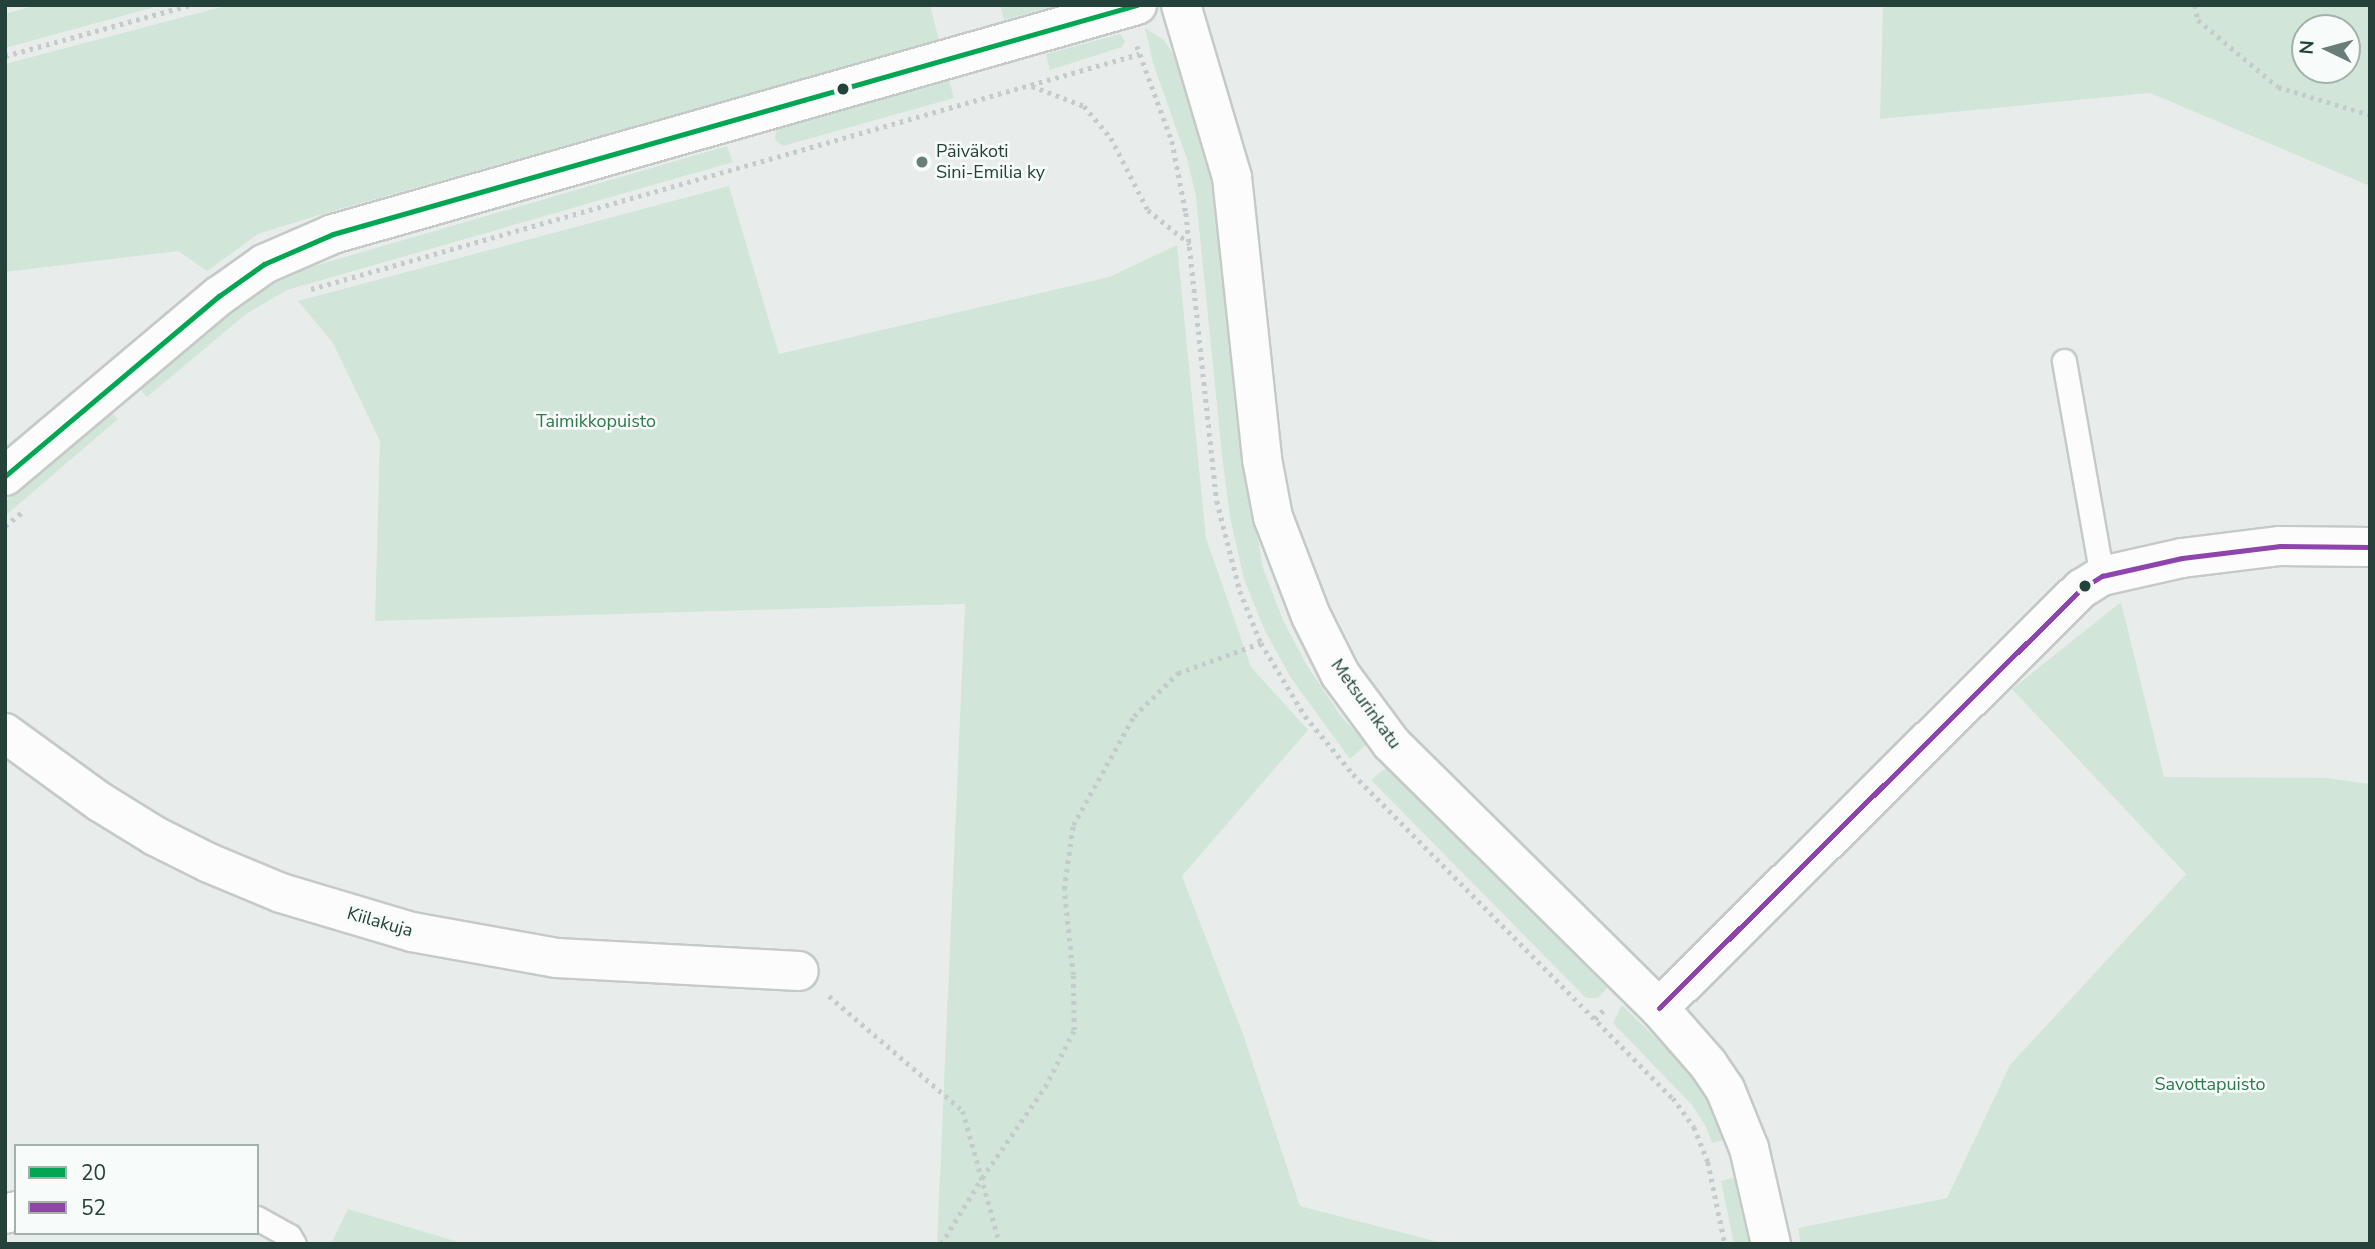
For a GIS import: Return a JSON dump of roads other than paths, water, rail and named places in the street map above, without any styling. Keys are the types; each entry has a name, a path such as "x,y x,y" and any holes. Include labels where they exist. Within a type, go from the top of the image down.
{"street":[{"path":"5,477 219,296 264,264 333,234 1137,5"},
{"name":"Metsurinkatu","path":"1181,5 1232,177 1241,234 1262,459 1273,517 1311,616 1339,674 1391,743 1659,1008 1708,1064 1725,1090 1749,1148 1771,1244"},
{"path":"1659,1008 2081,589 2102,576 2182,558 2280,546 2370,547"},
{"name":"Kiilakuja","path":"5,733 100,802 156,836 209,863 281,893 412,932 557,958 799,971"}],"lane":[{"path":"2064,360 2102,576"},
{"path":"259,1219 289,1236 294,1244"}],"place":[{"name":"Päiväkoti Sini-Emilia ky","path":"922,162"}],"park label":[{"name":"Taimikkopuisto","path":"596,421"},
{"name":"Savottapuisto","path":"2210,1084"}]}
